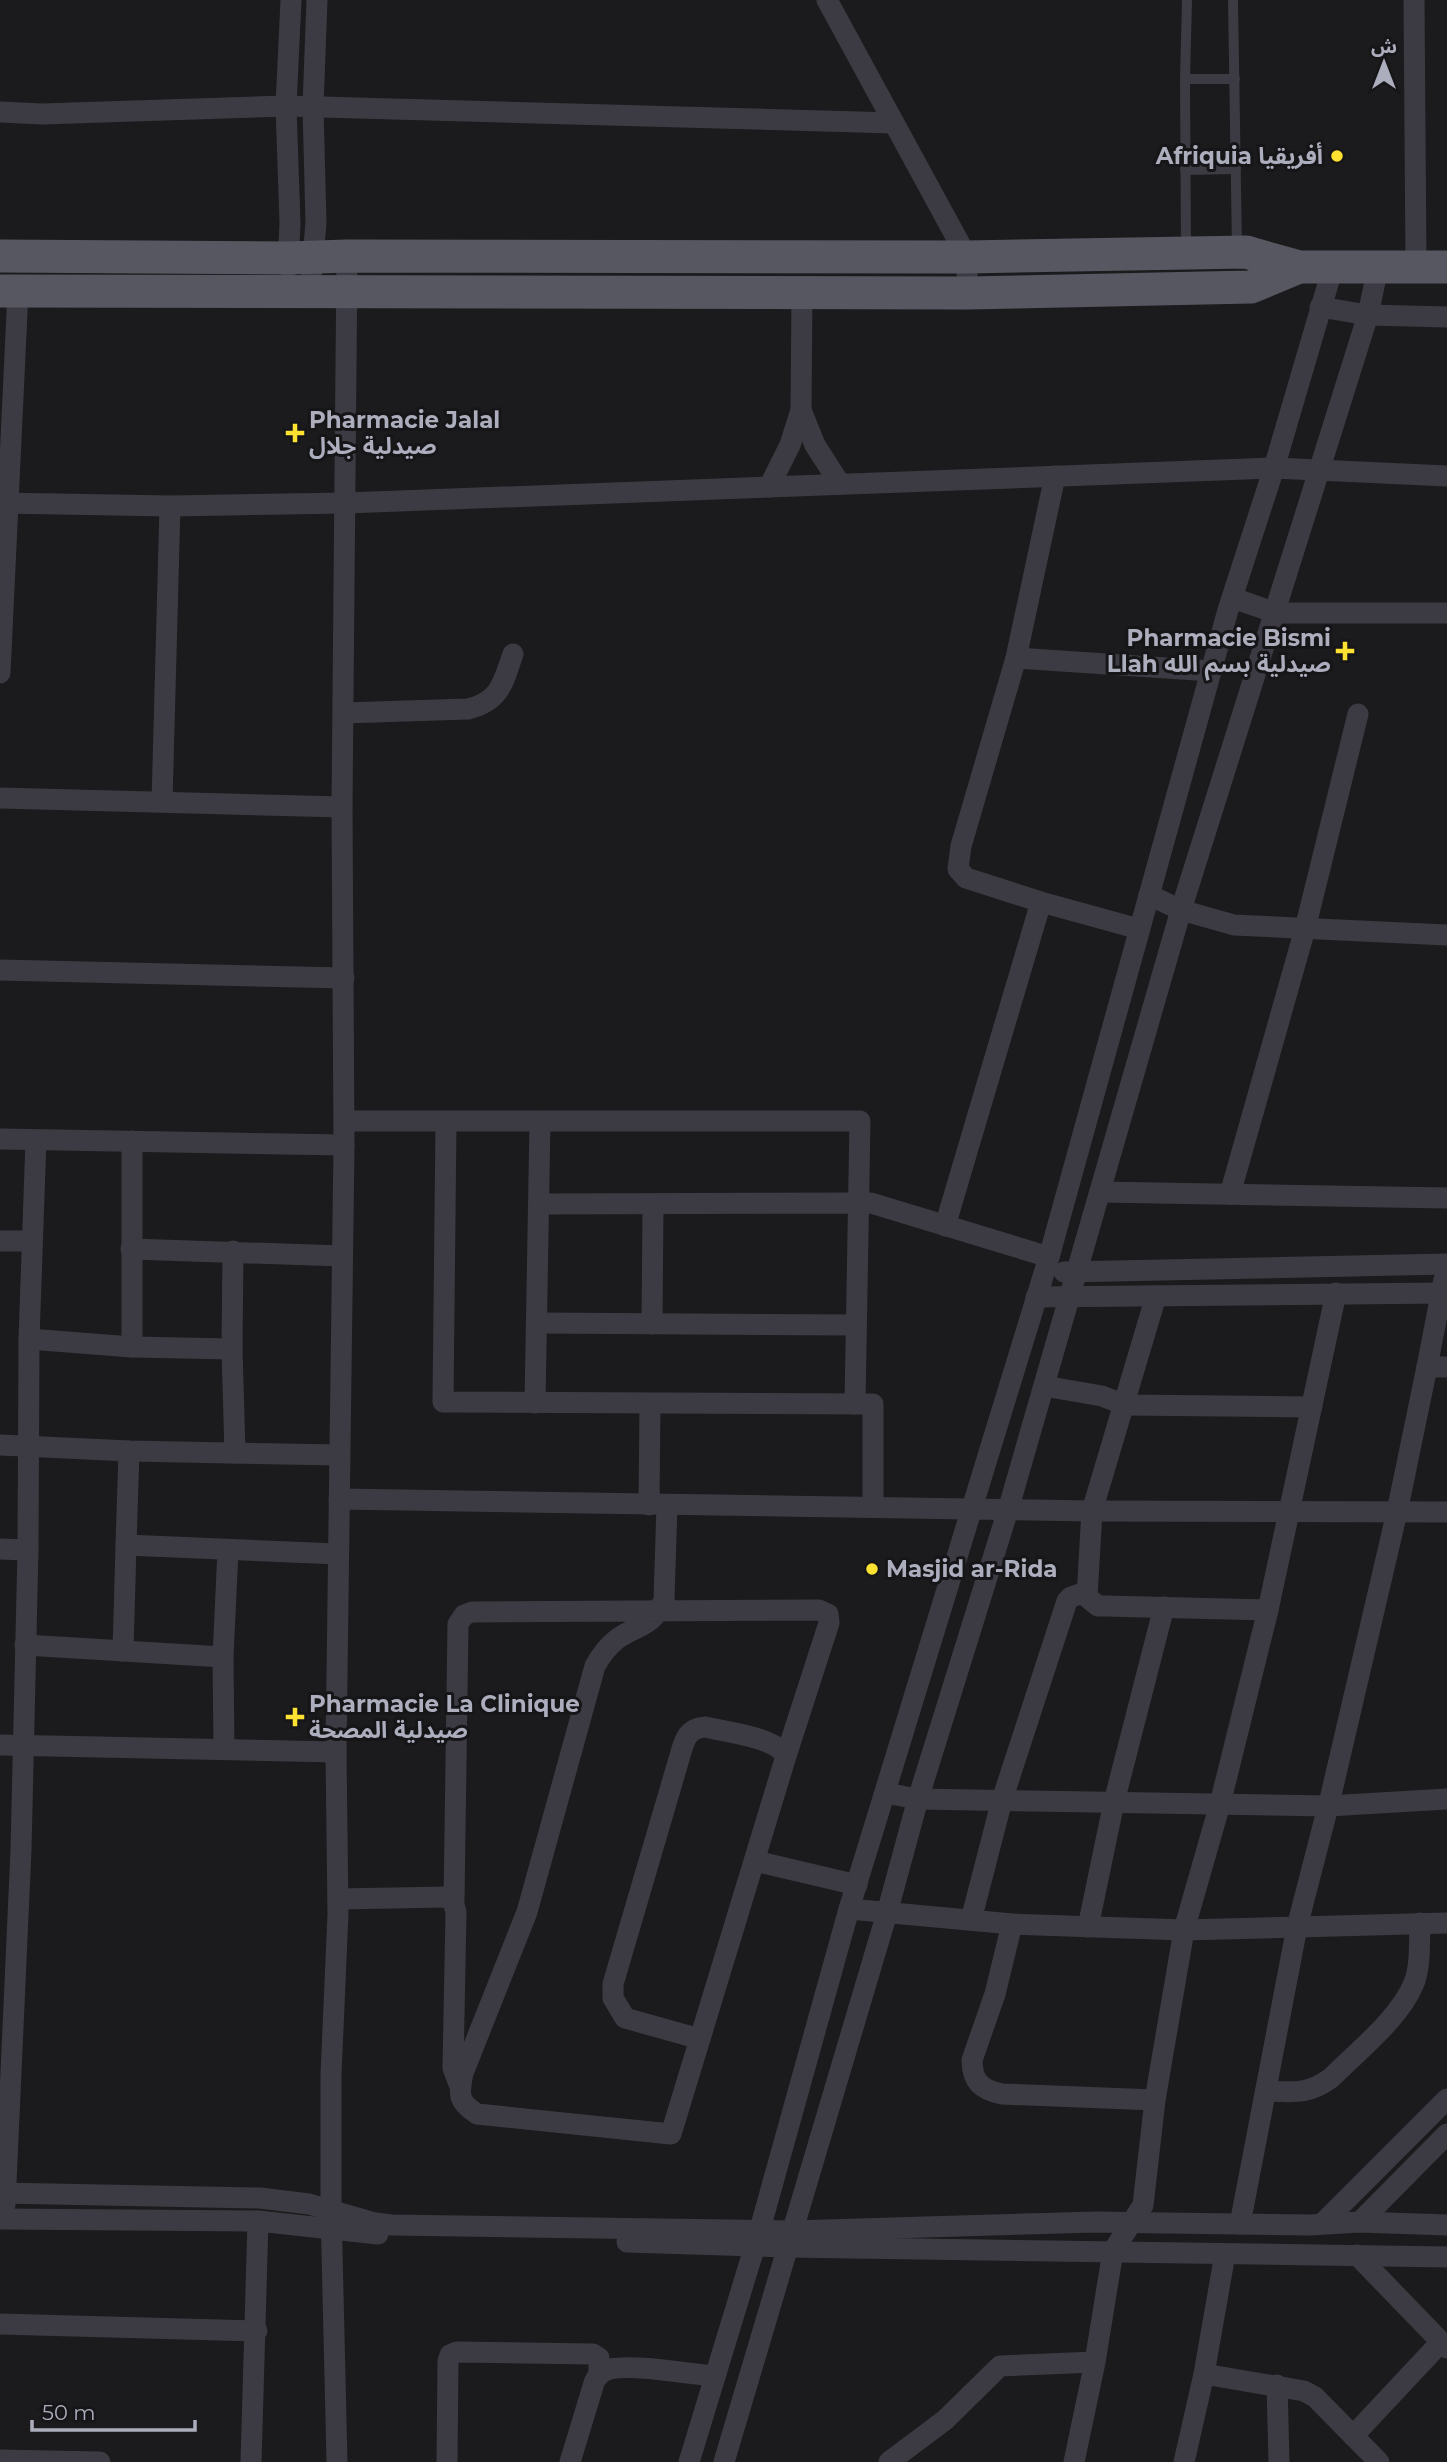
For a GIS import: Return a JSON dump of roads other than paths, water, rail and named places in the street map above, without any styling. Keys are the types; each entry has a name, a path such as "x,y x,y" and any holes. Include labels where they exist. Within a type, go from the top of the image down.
{"main road":[{"path":"0,256 967,257 1246,252 1298,267 1432,266"},
{"path":"9,291 967,293 1251,287 1298,267"}],"street":[{"path":"290,0 286,106 290,223 346,292 342,807 344,1145 336,1752 338,1899 331,2074 331,2218 337,2462"},
{"path":"297,291 317,257 313,107 317,0"},
{"path":"827,0 967,257 967,293"},
{"path":"1414,0 1432,266"},
{"path":"0,112 42,114 286,106 894,123"},
{"path":"689,2462 757,2237 849,1909 1046,1264 1211,671 1333,267"},
{"path":"724,2462 887,1913 918,1799 1009,1510 1181,910 1368,315 1378,267"},
{"path":"0,673 9,291"},
{"path":"769,487 790,445 801,410 802,292"},
{"path":"1320,307 1368,315 1447,317"},
{"path":"801,410 815,444 840,484"},
{"path":"5,503 170,506 346,503 1274,468 1447,476"},
{"path":"1055,476 1016,658 961,846 958,869 966,878 1139,929"},
{"path":"162,802 170,506"},
{"path":"1233,597 1276,613 1447,613"},
{"path":"344,713 468,709 482,705 500,689 513,654"},
{"path":"1016,658 1211,671"},
{"path":"1230,1194 1305,929 1358,714"},
{"path":"0,798 342,807"},
{"path":"1149,895 1181,910 1234,925 1447,935"},
{"path":"946,1226 1041,902"},
{"path":"0,970 344,978"},
{"path":"344,1121 860,1121 855,1404"},
{"path":"446,1122 443,1402 873,1404 873,1507"},
{"path":"535,1404 540,1122"},
{"path":"0,1139 344,1145"},
{"path":"36,1140 29,1339 28,1549 22,1746 10,1850 2,2219 258,2221 331,2218 393,2225 1113,2251 1447,2257"},
{"path":"132,1141 132,1347"},
{"path":"1100,1192 1447,1198"},
{"path":"540,1204 871,1203 946,1226 1046,1264 1076,1272 1447,1264 1437,1367 1397,1512 1297,1927 1240,2224"},
{"path":"652,1324 653,1204"},
{"path":"0,1241 32,1241"},
{"path":"131,1249 342,1256"},
{"path":"233,1251 234,1453"},
{"path":"1036,1297 1444,1292"},
{"path":"1074,2462 1095,2362 1113,2251 1143,2205 1155,2100 1184,1930 1220,1804 1268,1610 1336,1293"},
{"path":"1156,1296 1092,1511 1087,1597 1098,1606 1268,1610"},
{"path":"538,1323 856,1325"},
{"path":"29,1339 132,1347 232,1349"},
{"path":"1044,1387 1102,1395 1125,1405 1312,1407"},
{"path":"460,2089 453,2068 454,1901 458,1624 464,1615 472,1612 660,1610 819,1610 828,1614 829,1623 671,2134 477,2114 465,2106 460,2098 463,2073 527,1912 595,1666 603,1651 619,1638 646,1624 660,1610 664,1600 650,1404"},
{"path":"0,1446 339,1455"},
{"path":"122,1651 129,1451"},
{"path":"339,1499 1092,1511 1447,1512"},
{"path":"127,1545 338,1553"},
{"path":"0,1549 28,1549"},
{"path":"224,1749 223,1657 228,1550"},
{"path":"971,1920 1002,1800 1067,1601 1086,1592"},
{"path":"1088,1927 1114,1802 1164,1607"},
{"path":"25,1645 223,1657"},
{"path":"701,2039 625,2018 612,1997 613,1984 682,1751 688,1733 696,1727 705,1727 767,1742 782,1749 786,1756"},
{"path":"0,1745 336,1752"},
{"path":"885,1793 918,1799 1328,1806 1447,1799"},
{"path":"755,1861 857,1885"},
{"path":"338,1899 447,1897 454,1901"},
{"path":"849,1909 1012,1924 1184,1930 1447,1923"},
{"path":"1266,2091 1304,2092 1319,2087 1401,2007 1414,1982 1420,1923"},
{"path":"1012,1924 995,1994 972,2060 977,2084 988,2092 1003,2094 1155,2100"},
{"path":"1323,2223 1447,2099"},
{"path":"1360,2222 1445,2140 1425,2122"},
{"path":"3,2193 260,2198 331,2218"},
{"path":"251,2462 257,2330 258,2221"},
{"path":"789,2239 1130,2223 1360,2222 1447,2225"},
{"path":"1184,2462 1204,2374 1225,2253"},
{"path":"1353,2437 1444,2345 1357,2255"},
{"path":"0,2324 257,2330"},
{"path":"447,2462 450,2355 457,2352 593,2354 599,2358 599,2374 591,2390 570,2462"},
{"path":"889,2462 945,2420 1000,2366 1095,2362"},
{"path":"599,2374 625,2368 715,2376"},
{"path":"1204,2374 1295,2387 1315,2397 1379,2462"},
{"path":"1278,2385 1279,2462"},
{"path":"0,2460 100,2462"}],"lane":[{"path":"1186,253 1187,0"},
{"path":"1233,0 1238,253"},
{"path":"1185,79 1235,79"},
{"path":"1185,170 1236,169"}],"place":[{"name":"Afriquia أفريقيا","path":"1337,156"},
{"name":"Pharmacie Jalal صيدلية جلال","path":"295,433"},
{"name":"Pharmacie Bismi Llah صيدلية بسم الله","path":"1345,651"},
{"name":"Masjid ar-Rida","path":"872,1569"},
{"name":"Pharmacie La Clinique صيدلية المصحة","path":"295,1717"}]}
